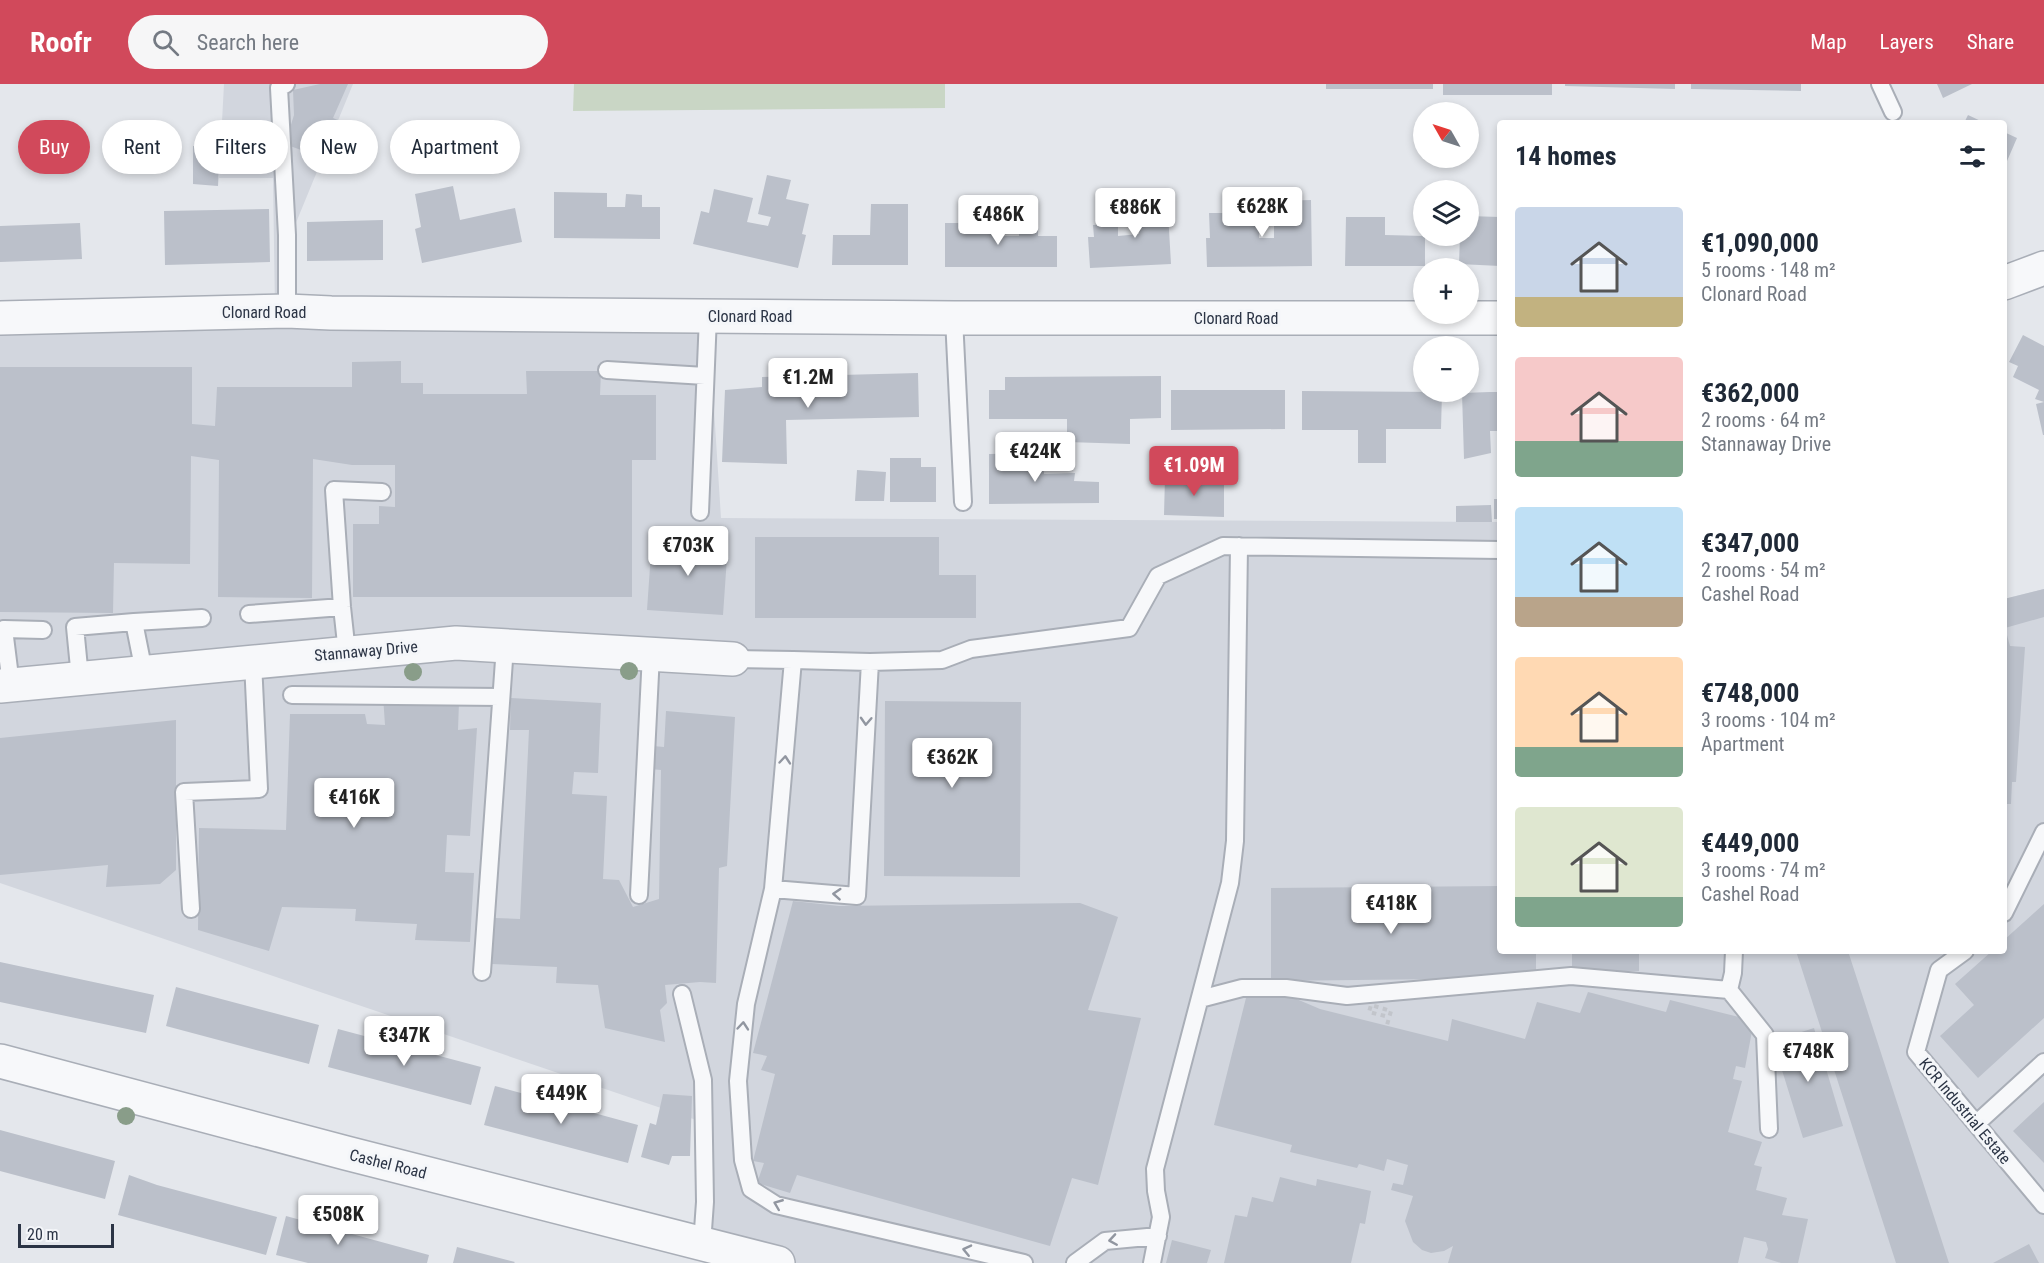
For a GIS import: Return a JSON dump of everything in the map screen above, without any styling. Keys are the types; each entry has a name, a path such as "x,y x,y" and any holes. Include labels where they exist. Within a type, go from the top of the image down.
{"street":[{"path":"2007,282 2044,268"},
{"name":"Clonard Road","path":"0,318 288,311 954,318 1497,318"},
{"name":"Stannaway Drive","path":"5,685 456,643 733,659"},
{"name":"Cashel Road","path":"0,1061 335,1150 773,1262"}],"lane":[{"path":"286,84 279,88 287,235 288,311"},
{"path":"1880,84 1893,112"},
{"path":"700,512 708,316"},
{"path":"954,318 963,502"},
{"path":"607,370 705,376"},
{"path":"347,653 334,490 382,492"},
{"path":"733,659 870,662 942,660 971,649 1129,628 1158,576 1223,546 1497,550"},
{"path":"1152,1263 1161,1217 1155,1169 1230,883 1235,841 1239,546"},
{"path":"249,614 342,607"},
{"path":"80,678 75,627 202,618"},
{"path":"134,622 144,672"},
{"path":"5,685 4,629 43,630"},
{"path":"482,972 505,646"},
{"path":"639,895 651,654"},
{"path":"793,660 773,890 746,1004 738,1081 742,1160 751,1189 776,1205 1024,1263"},
{"path":"191,909 184,792 260,789 253,662"},
{"path":"773,890 857,896 870,662"},
{"path":"292,695 501,697"},
{"path":"2007,908 2044,832"},
{"path":"1729,990 1734,954"},
{"name":"KCR Industrial Estate","path":"1961,954 1939,969 1916,1052 2044,1205"},
{"path":"1200,999 1242,988 1286,987 1347,996 1572,976 1729,990 1765,1035 1769,1130"},
{"path":"682,994 703,1080 705,1202 702,1244"},
{"path":"1976,1124 2044,1062"},
{"path":"1075,1263 1105,1241 1158,1236"}],"path":[{"path":"1385,1016 1369,1012 1371,1005 1391,1011 1387,1025"}],"shaded area":[{"path":"224,84 353,84 338,120 300,120 300,174 316,174 293,230 288,311 708,316 721,518 1497,522 1497,954 2007,954 2007,598 2044,589 2044,1263 776,1263 702,1244 708,1124 0,883 0,318 275,311 273,178 219,178 219,174 288,174 288,120 222,120"}],"green space":[{"path":"574,84 945,84 945,108 573,111"}],"building":[{"path":"320,84 348,84 333,118 338,120 300,120 300,150 288,145 288,134 294,115 293,90"},
{"path":"1326,84 1433,84 1433,89 1326,89"},
{"path":"1443,84 1552,84 1552,95 1443,95"},
{"path":"1565,84 1675,84 1675,89 1565,86"},
{"path":"1691,84 1801,84 1801,91 1691,89"},
{"path":"1937,84 1972,84 1943,98"},
{"path":"1968,115 1979,120 1966,120"},
{"path":"2007,133 2017,138 2007,161"},
{"path":"193,146 194,174 219,174 218,186 193,184"},
{"path":"767,175 791,180 786,199 809,204 802,234 806,235 798,268 693,244 701,211 709,213 714,189 753,198 747,222 768,226 771,217 758,214"},
{"path":"453,186 460,220 515,208 522,242 422,263 415,229 421,227 415,194"},
{"path":"554,192 607,193 607,207 625,207 626,194 642,195 642,207 660,207 660,239 554,238"},
{"path":"1167,195 1171,264 1090,268 1088,237 1094,237 1093,225 1118,224 1118,236 1139,234 1137,197"},
{"path":"1311,200 1312,266 1207,267 1206,238 1210,238 1209,213 1259,213 1259,238 1274,238 1274,201"},
{"path":"871,204 908,204 908,265 832,265 833,235 870,235"},
{"path":"269,209 270,262 165,265 164,211"},
{"path":"1479,216 1497,217 1497,266 1479,265 1479,258 1459,258 1460,246 1479,246"},
{"path":"1346,217 1385,217 1385,235 1413,236 1413,246 1425,246 1425,258 1413,258 1413,266 1345,266"},
{"path":"383,220 383,260 307,261 307,222"},
{"path":"1019,220 1038,220 1038,236 1057,236 1057,267 945,267 945,223 1001,223 1001,236 1019,236"},
{"path":"80,223 82,259 0,262 0,226"},
{"path":"2023,335 2044,346 2044,402 2035,399 2039,390 2013,377 2018,366 2009,362"},
{"path":"401,361 401,383 423,383 423,394 527,394 526,371 601,371 600,395 656,395 656,460 632,460 632,597 353,597 353,524 379,524 379,506 395,507 395,465 352,465 313,459 312,598 218,597 219,460 191,456 190,564 114,563 113,613 0,612 0,367 192,367 192,424 215,426 217,387 352,387 352,362"},
{"path":"918,373 919,417 786,420 787,464 722,462 725,390 762,387 762,377"},
{"path":"1161,376 1161,418 1130,419 1130,444 1067,442 1067,419 989,419 989,390 1005,390 1005,377"},
{"path":"1171,390 1285,390 1285,429 1171,430"},
{"path":"1302,391 1413,392 1413,402 1442,402 1441,429 1386,429 1386,463 1358,463 1358,430 1302,430"},
{"path":"1497,392 1497,431 1490,431 1491,453 1464,459 1462,402 1479,402 1479,393"},
{"path":"2044,402 2044,435 2043,435 2036,404"},
{"path":"1043,453 1044,474 1075,473 1074,481 1099,482 1099,503 989,504 989,454"},
{"path":"890,458 921,458 921,467 936,467 936,502 890,502"},
{"path":"857,470 886,472 884,501 855,501"},
{"path":"1165,477 1224,478 1224,517 1164,515"},
{"path":"1494,499 1497,499 1497,519 1494,519"},
{"path":"1491,505 1492,522 1456,522 1456,506"},
{"path":"755,537 939,537 939,575 976,575 976,618 755,618"},
{"path":"652,538 728,543 723,615 647,610"},
{"path":"2044,589 2044,617 2007,627 2007,598"},
{"path":"2007,635 2010,646 2025,647 2016,782 2012,782 2011,804 2007,804"},
{"path":"383,696 459,702 458,730 477,728 470,836 447,835 445,872 474,873 470,942 415,940 417,924 355,921 356,909 282,907 269,951 198,930 199,828 286,830 290,714 365,714 367,724 385,725"},
{"path":"511,698 601,703 598,773 574,772 572,794 607,796 603,879 619,880 633,907 659,899 661,770 651,769 653,746 664,747 666,711 735,717 727,866 719,868 716,983 665,985 667,1003 660,1010 665,1042 605,1028 598,985 556,983 557,967 492,964 495,918 520,919 529,730 510,730"},
{"path":"885,701 1021,702 1020,877 884,876"},
{"path":"176,720 176,870 160,884 106,887 108,865 0,875 0,738"},
{"path":"1497,886 1497,954 1536,954 1536,978 1271,981 1271,888"},
{"path":"793,901 839,906 1080,903 1118,917 1088,1010 1141,1018 1098,1185 1072,1178 1050,1246 797,1175 790,1193 757,1183 764,1163 753,1161 775,1074 761,1070 767,1056 753,1053"},
{"path":"2044,904 2044,1018 1978,1078 1940,1036 1974,1005 1955,984 1989,954 2007,954 2007,937"},
{"path":"1572,954 1639,954 1639,971 1572,971"},
{"path":"1797,954 1849,954 1949,1263 1896,1263"},
{"path":"0,962 154,995 146,1033 0,1002"},
{"path":"176,987 319,1025 309,1064 166,1026"},
{"path":"1588,992 1666,1012 1670,1000 1743,1018 1753,1026 1745,1068 1736,1066 1733,1079 1742,1081 1728,1132 1762,1142 1754,1165 1762,1167 1756,1190 1787,1198 1782,1215 1808,1219 1798,1263 1781,1263 1765,1258 1768,1249 1766,1242 1744,1237 1738,1263 1448,1263 1453,1246 1444,1251 1431,1253 1422,1250 1413,1242 1405,1221 1413,1196 1391,1190 1393,1183 1403,1185 1408,1165 1387,1159 1384,1171 1359,1164 1357,1168 1290,1152 1292,1145 1214,1125 1246,998 1287,995 1320,1009 1448,1041 1452,1019 1525,1039 1537,1002 1580,1013"},
{"path":"1814,1028 1843,1126 1803,1138 1773,1041"},
{"path":"338,1029 481,1067 471,1105 328,1067"},
{"path":"495,1086 638,1125 628,1163 484,1125"},
{"path":"663,1094 692,1096 690,1156 672,1156 669,1165 641,1157 650,1123 656,1125"},
{"path":"2044,1102 2044,1163 2013,1131"},
{"path":"0,1130 115,1161 105,1199 0,1171"},
{"path":"129,1175 157,1185 277,1217 266,1255 118,1215"},
{"path":"1280,1177 1316,1186 1317,1179 1371,1191 1365,1224 1360,1223 1351,1263 1224,1263 1235,1215 1247,1217 1252,1197 1273,1202"},
{"path":"286,1216 429,1255 427,1263 308,1263 276,1255"},
{"path":"1172,1240 1211,1250 1207,1263 1166,1263"},
{"path":"2029,1244 2039,1263 1993,1263"},
{"path":"457,1247 515,1262 453,1263"}]}
